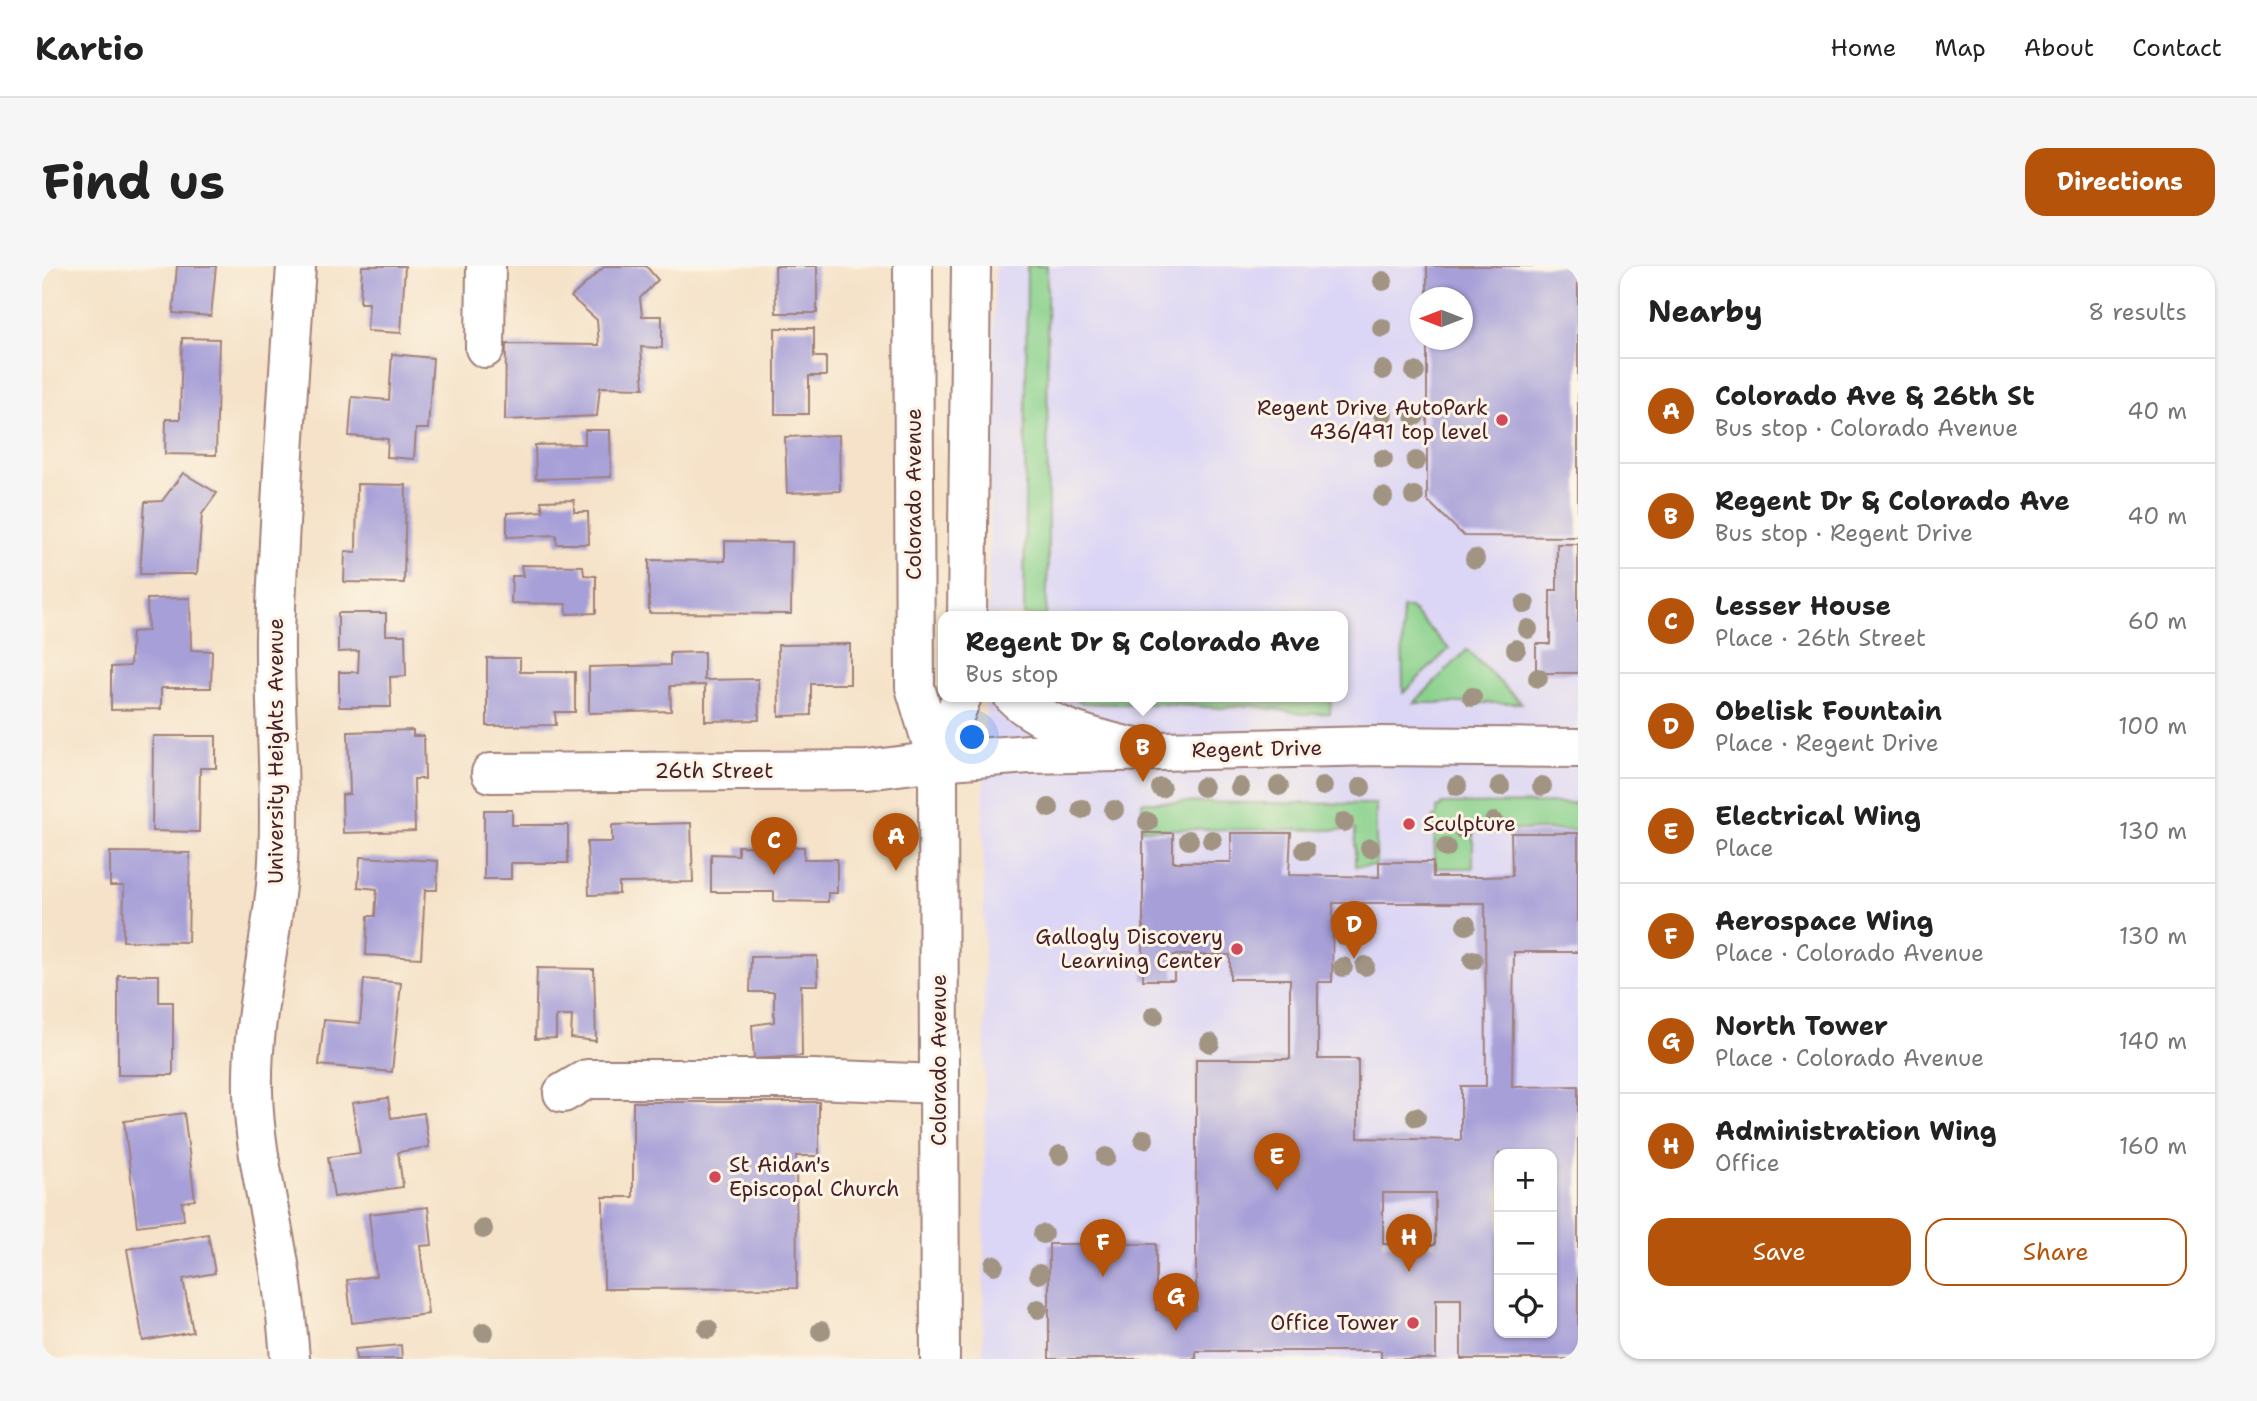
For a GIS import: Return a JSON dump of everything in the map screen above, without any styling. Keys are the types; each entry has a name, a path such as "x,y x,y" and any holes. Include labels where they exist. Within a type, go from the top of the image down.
{"street":[{"name":"University Heights Avenue","path":"290,1359 281,1276 256,1130 253,1054 278,864 276,624 296,266"},
{"path":"485,348 486,266"},
{"name":"Colorado Avenue","path":"913,266 915,687 937,761 940,1359"},
{"path":"967,611 971,266"},
{"name":"Colorado Avenue","path":"937,761 960,702"},
{"path":"1020,702 1029,710 1062,726 1146,751"},
{"name":"Regent Drive","path":"937,761 1011,754 1376,746 1578,748"},
{"name":"26th Street","path":"491,773 867,770 937,761"},
{"path":"563,1093 587,1079 814,1079 939,1084"}],"shaded area":[{"path":"995,266 1578,266 1578,1359 983,1359 983,822 986,702 1348,702 1348,611 988,611"}],"green space":[{"path":"1027,266 1047,266 1046,611 1024,611"},
{"path":"1402,608 1410,608 1449,649 1403,693"},
{"path":"1467,650 1521,703 1414,703"},
{"path":"1081,702 1331,702 1330,713 1304,714 1249,705 1223,708"},
{"path":"1142,802 1376,804 1376,866 1355,866 1355,830 1142,829"},
{"path":"1578,803 1578,830 1473,830 1473,868 1435,868 1434,817 1437,816 1437,807 1441,807 1441,804"}],"building":[{"path":"177,266 216,266 211,316 173,313"},
{"path":"362,266 405,266 401,333 367,331 369,303 360,303"},
{"path":"605,266 646,266 658,280 640,298 642,316 662,316 662,348 641,347 644,388 600,387 597,416 505,420 506,344 599,345 597,320 571,297"},
{"path":"775,266 817,266 817,313 776,313"},
{"name":"Regent Drive AutoPark 436/491 top level","path":"1427,266 1578,266 1578,537 1464,536 1427,500 1427,350 1473,350 1473,287 1427,287"},
{"path":"775,328 814,328 814,357 826,357 826,376 809,376 809,414 775,414"},
{"path":"182,338 219,339 216,455 165,454 166,419 180,419"},
{"path":"392,354 433,358 428,429 416,429 414,459 387,457 388,439 349,436 352,397 389,400"},
{"path":"585,430 610,430 611,477 536,479 535,445 585,444"},
{"path":"839,435 840,491 787,493 785,437"},
{"path":"183,473 217,493 202,514 197,574 140,574 145,502 162,501"},
{"path":"357,484 406,485 404,583 344,582 345,551 356,552"},
{"path":"574,500 574,512 588,512 589,544 557,544 556,535 507,537 507,513 543,511 541,501"},
{"path":"725,541 792,542 791,614 649,613 649,560 725,561"},
{"path":"1557,544 1578,544 1578,673 1536,673 1536,644 1550,644 1550,590 1557,590"},
{"path":"521,565 583,566 584,575 596,576 596,613 567,614 566,604 511,603 512,576 523,576"},
{"path":"190,598 191,650 212,651 211,688 161,688 161,709 111,710 111,667 130,666 132,632 148,631 147,599"},
{"path":"338,613 386,613 386,635 405,635 406,676 390,677 391,707 339,707 339,672 358,672 359,651 338,652"},
{"path":"850,644 850,684 811,684 811,715 779,716 778,645"},
{"path":"704,652 704,680 758,679 759,720 705,721 705,685 670,686 671,711 589,713 589,667 670,665 670,653"},
{"path":"487,658 520,658 520,672 575,672 575,712 555,712 556,725 487,726"},
{"path":"413,730 413,736 424,736 425,779 414,779 415,831 343,833 342,795 350,794 348,732"},
{"path":"153,736 216,736 216,768 200,768 199,832 152,831"},
{"path":"484,810 512,810 512,825 568,825 568,863 511,863 511,879 484,879"},
{"path":"691,823 693,882 619,883 619,894 589,895 587,842 612,842 612,825"},
{"path":"1143,833 1173,833 1173,862 1231,862 1231,833 1291,833 1289,875 1379,877 1379,862 1433,862 1433,877 1485,877 1512,876 1511,833 1578,833 1578,952 1514,952 1512,1087 1578,1086 1578,1359 1461,1359 1461,1299 1436,1299 1436,1359 1381,1359 1381,1351 1196,1351 1196,1359 1049,1359 1049,1244 1156,1244 1156,1310 1196,1310 1196,1059 1290,1059 1290,979 1230,979 1230,955 1174,955 1174,980 1143,980","holes":["1333,903 1485,903 1486,1086 1461,1086 1461,1140 1358,1138 1358,1059 1318,1059 1318,982 1332,982","1383,1193 1435,1193 1435,1245 1383,1244"]},
{"path":"738,846 804,847 804,859 837,859 837,893 828,893 828,902 774,901 774,892 711,892 711,854 738,855"},
{"path":"110,852 190,853 188,942 123,941 124,886 110,886"},
{"path":"360,857 438,861 437,890 425,890 421,958 366,955 368,916 375,916 377,889 358,887"},
{"path":"817,956 818,985 801,985 802,1056 754,1059 752,1025 774,1022 774,992 750,992 751,957"},
{"path":"537,968 594,969 596,1041 571,1038 572,1016 556,1016 556,1038 535,1039"},
{"path":"118,975 159,975 159,1002 173,1002 173,1075 118,1075"},
{"path":"364,979 401,983 392,1072 319,1065 324,1020 360,1023"},
{"path":"388,1098 391,1118 424,1113 429,1147 398,1152 403,1187 334,1197 328,1157 360,1153 352,1103"},
{"name":"St Aidan's Episcopal Church","path":"633,1102 819,1102 819,1156 796,1156 797,1288 604,1289 603,1197 633,1197"},
{"path":"184,1113 195,1200 182,1202 184,1220 137,1226 124,1121"},
{"path":"428,1207 432,1245 420,1246 428,1314 352,1323 347,1280 376,1276 369,1214"},
{"path":"208,1234 215,1273 183,1279 193,1332 143,1341 127,1249"},
{"path":"401,1345 402,1359 356,1359 355,1349"}],"place":[{"name":"Regent Drive AutoPark 436/491 top level","path":"1502,420"},
{"name":"Regent Dr & Colorado Ave","path":"1143,782"},
{"name":"Sculpture","path":"1409,824"},
{"name":"Colorado Ave & 26th St","path":"896,871"},
{"name":"Lesser House","path":"774,875"},
{"name":"Gallogly Discovery Learning Center","path":"1237,949"},
{"name":"Obelisk Fountain","path":"1354,959"},
{"name":"St Aidan's Episcopal Church","path":"715,1177"},
{"name":"Electrical Wing","path":"1277,1191"},
{"name":"Administration Wing","path":"1409,1272"},
{"name":"Aerospace Wing","path":"1103,1277"},
{"name":"Office Tower","path":"1413,1323"},
{"name":"North Tower","path":"1176,1331"}]}
